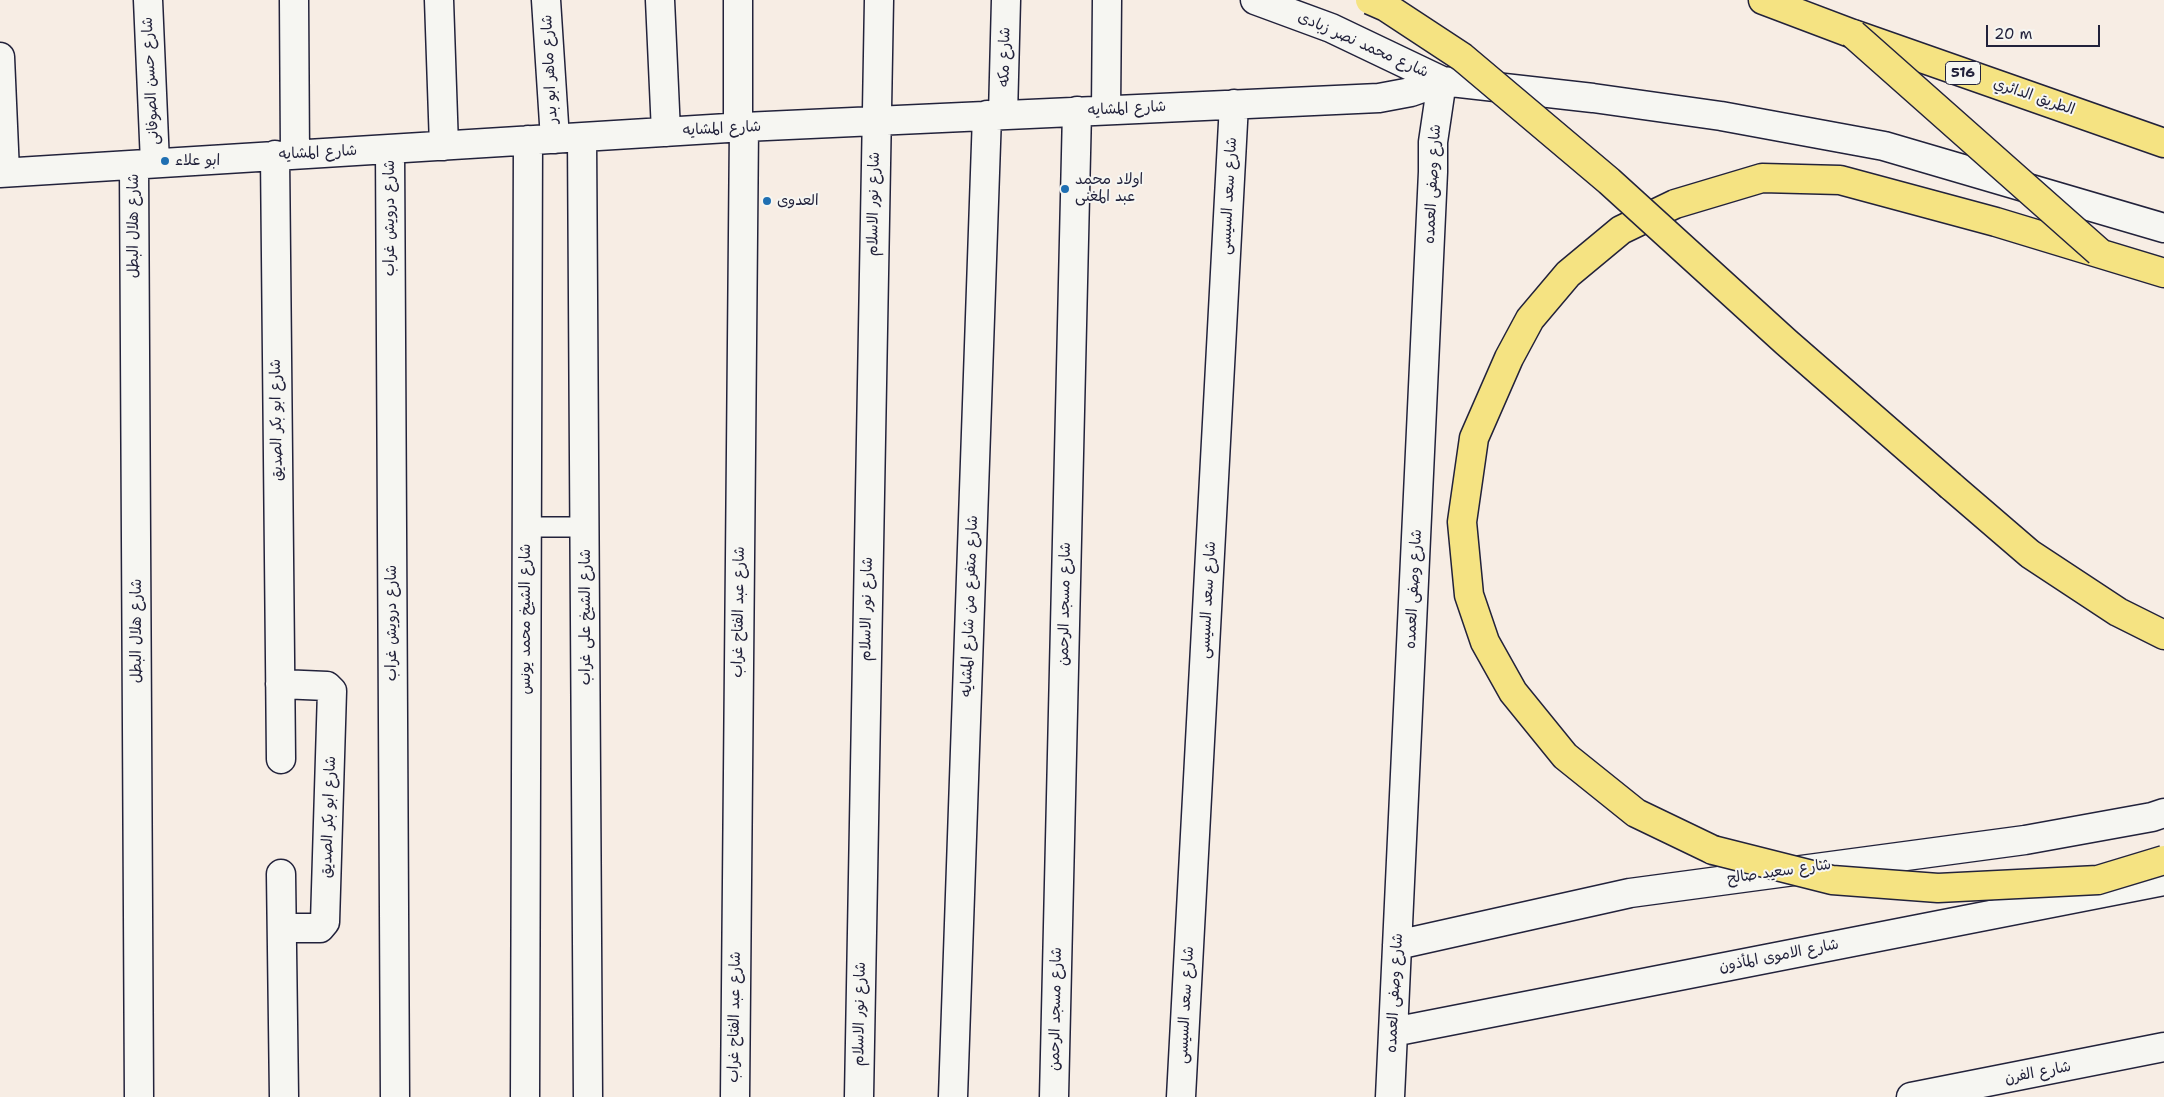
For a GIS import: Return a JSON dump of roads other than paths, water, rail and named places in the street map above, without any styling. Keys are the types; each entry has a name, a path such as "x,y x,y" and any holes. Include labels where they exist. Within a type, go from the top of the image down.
{"highway":[{"path":"1370,0 1386,8 1462,57 1609,181 1786,342 2030,554 2118,612 2164,635"},
{"name":"الطريق الدائري","path":"1763,0 1853,34 2164,142"},
{"path":"1853,34 2099,252"},
{"path":"2164,274 2099,252 1840,180 1762,178 1675,204 1621,230 1568,274 1530,319 1509,358 1474,438 1462,522 1469,595 1485,642 1513,692 1565,756 1636,813 1713,850 1832,880 1938,888 2098,880 2164,860"}],"street":[{"name":"شارع حسن الصوفانى","path":"145,164 148,0"},
{"name":"شارع ابو بكر الصديق","path":"281,759 285,155 294,0"},
{"path":"440,0 444,146"},
{"name":"شارع ماهر ابو بدر","path":"546,0 554,139"},
{"path":"660,0 666,132"},
{"name":"شارع عبد الفتاح غراب","path":"734,1097 741,128 738,0"},
{"name":"شارع نور الاسلام","path":"859,1097 879,0"},
{"name":"شارع مكه","path":"995,115 1006,0"},
{"path":"1106,110 1107,0"},
{"name":"شارع محمد نصر زبادى","path":"1255,0 1331,28 1442,81"},
{"path":"0,56 3,173"},
{"name":"شارع المشايه","path":"3,173 666,132 1379,98 1411,92 1442,81"},
{"path":"1442,81 1593,98 1722,116 1884,146 2164,228"},
{"name":"شارع وصفى العمده","path":"1390,1097 1433,182 1433,142 1442,81"},
{"name":"شارع سعد السيسى","path":"1181,1097 1234,104"},
{"name":"شارع مسجد الرحمن","path":"1054,1097 1076,111"},
{"name":"شارع متفرع من شارع المشايه","path":"953,1097 995,115"},
{"name":"شارع الشيخ على غراب","path":"582,137 588,1097"},
{"name":"شارع الشيخ محمد يونس","path":"525,1097 528,140"},
{"name":"شارع درويش غراب","path":"390,149 395,1097"},
{"name":"شارع هلال البطل","path":"139,1097 145,164"},
{"name":"شارع ابو بكر الصديق","path":"280,684 327,686 332,692 325,922 320,928 282,928"},
{"name":"شارع سعيد صالح","path":"1397,945 1630,893 2025,840 2152,817 2164,813"},
{"path":"281,874 284,1097"},
{"name":"شارع الاموى المأذون","path":"1393,1032 2164,881"},
{"name":"شارع الفرن","path":"1911,1097 2164,1047"}],"lane":[{"path":"527,527 585,527"}],"place":[{"name":"ابو علاء","path":"165,161"},
{"name":"اولاد محمد عبد المغنى","path":"1065,189"},
{"name":"العدوى","path":"767,201"}]}
